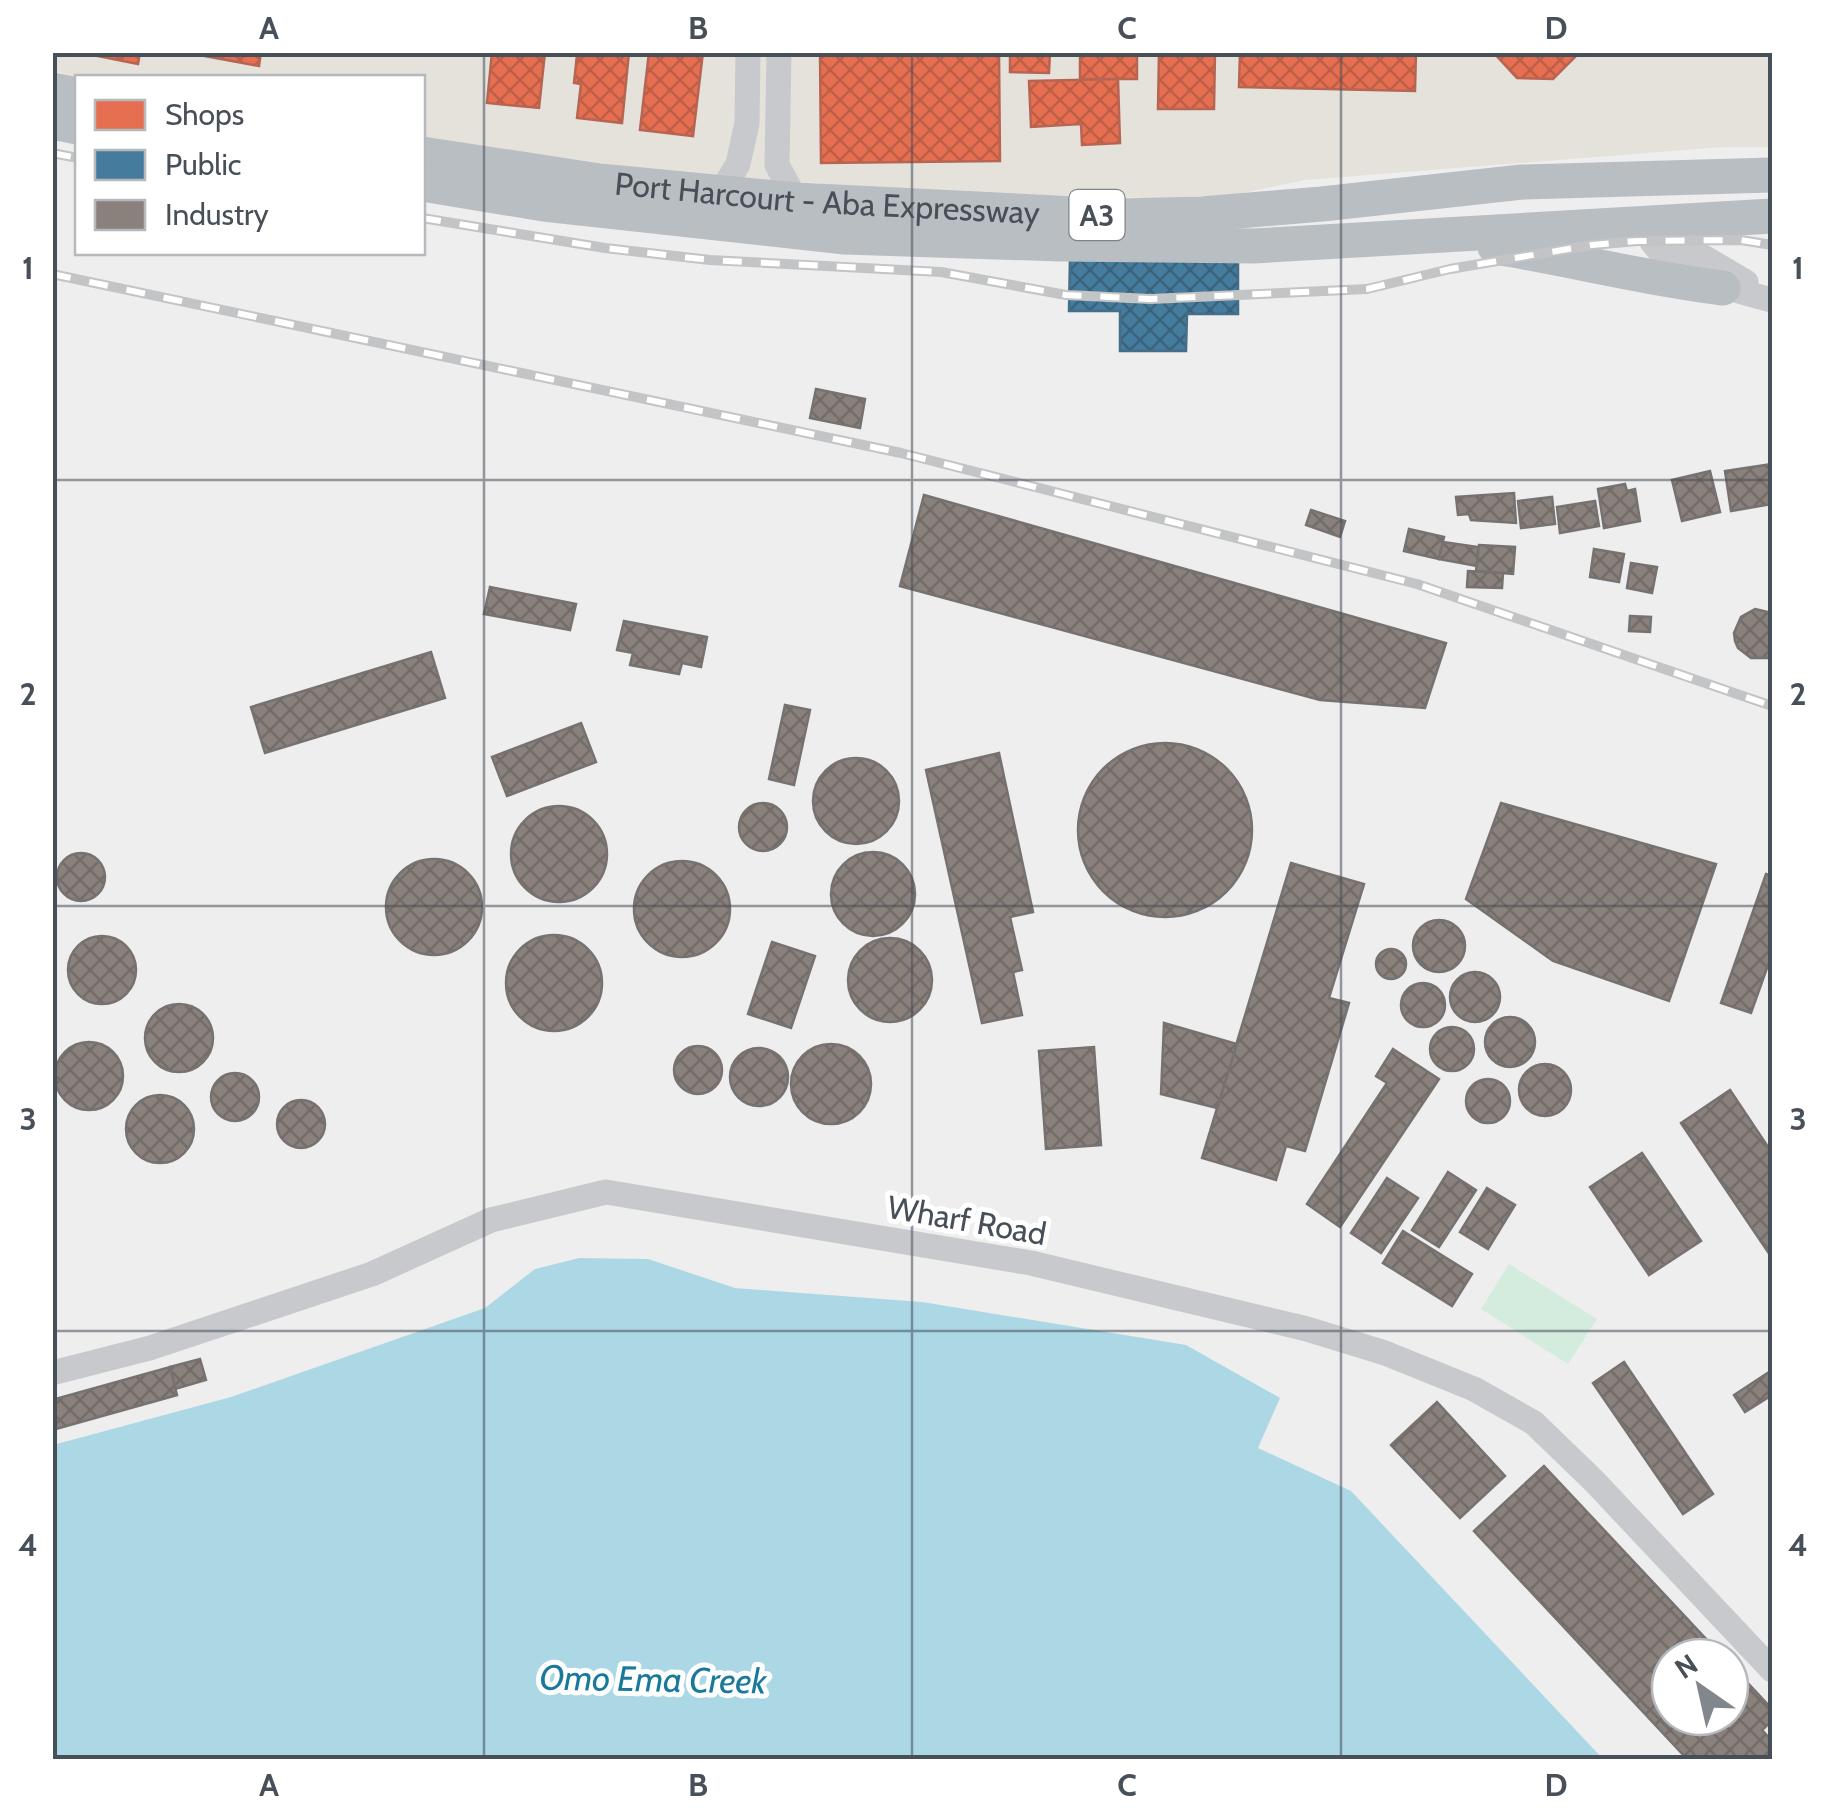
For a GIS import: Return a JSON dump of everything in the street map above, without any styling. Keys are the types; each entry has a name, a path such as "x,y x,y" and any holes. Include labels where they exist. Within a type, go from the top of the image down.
{"highway":[{"name":"Port Harcourt - Aba Expressway","path":"425,154 600,181 796,200 1118,216 1322,204 1522,182 1772,174"},
{"name":"Port Harcourt - Aba Expressway","path":"425,184 544,204 844,237 1235,246 1399,240 1772,216"},
{"path":"1322,204 1428,206 1546,198 1603,204 1644,223 1647,210 1664,200 1772,191"},
{"path":"1399,240 1570,258 1670,282 1723,288"}],"street":[{"path":"721,192 738,164 747,123 748,52"},
{"path":"778,52 777,165 796,200"},
{"path":"1644,223 1646,236 1669,259 1723,288 1772,298"},
{"path":"1644,223 1772,298"},
{"name":"Wharf Road","path":"52,1372 150,1348 372,1274 491,1220 606,1192 1031,1263 1307,1329 1385,1353 1474,1389 1534,1423 1772,1670"}],"shaded area":[{"path":"53,52 1772,52 1772,147 1723,147 1305,180 1233,195 1152,198 857,190 818,183 701,177 425,138 425,75 75,76 53,71"}],"green space":[{"path":"1509,1264 1597,1319 1568,1364 1481,1309"}],"water":[{"name":"Omo Ema Creek","path":"579,1258 648,1259 735,1288 922,1302 1186,1345 1280,1398 1258,1448 1351,1491 1603,1759 53,1759 53,1445 231,1397 485,1308 535,1269"}],"building: Shops":[{"path":"78,52 140,52 138,64"},
{"path":"183,52 261,52 259,66"},
{"path":"492,52 545,52 539,108 487,103"},
{"path":"586,52 629,52 622,123 577,118 581,84 574,83 577,55 585,56"},
{"path":"649,52 703,52 693,136 640,130"},
{"path":"820,52 999,52 1000,161 821,163"},
{"path":"1010,52 1050,52 1049,73 1010,72"},
{"path":"1080,52 1137,52 1137,79 1080,79"},
{"path":"1159,52 1215,52 1214,109 1158,109"},
{"path":"1240,52 1416,52 1415,91 1239,87"},
{"path":"1493,52 1580,52 1553,79 1517,78"},
{"path":"1118,79 1120,143 1082,145 1081,124 1031,127 1029,81"}],"building: Public":[{"path":"1070,258 1238,258 1238,314 1187,314 1186,351 1120,351 1120,311 1069,311"}],"building: Industry":[{"path":"816,389 865,399 860,428 810,418"},
{"path":"1772,464 1772,504 1731,511 1725,471"},
{"path":"1710,471 1720,512 1682,521 1672,480"},
{"path":"1625,484 1627,491 1635,489 1640,521 1604,528 1598,489"},
{"path":"1514,493 1516,523 1471,520 1469,514 1458,515 1456,497"},
{"path":"924,495 1446,643 1425,708 1320,700 900,586"},
{"path":"1552,497 1555,524 1521,528 1518,501"},
{"path":"1595,501 1599,526 1560,533 1557,507"},
{"path":"1311,510 1345,521 1340,537 1306,525"},
{"path":"1409,529 1444,537 1439,559 1404,551"},
{"path":"1443,542 1478,547 1477,566 1439,559"},
{"path":"1479,545 1515,547 1513,574 1476,571"},
{"path":"1594,549 1624,554 1619,582 1590,577"},
{"path":"1631,563 1657,567 1652,593 1627,588"},
{"path":"1468,571 1503,573 1502,588 1467,587"},
{"path":"490,587 576,604 570,630 484,614"},
{"path":"1755,609 1772,613 1772,655 1768,658 1751,658 1735,641 1741,617"},
{"path":"1630,616 1651,617 1650,632 1629,631"},
{"path":"624,621 707,637 701,667 682,663 679,674 630,665 633,653 617,650"},
{"path":"431,652 445,698 265,753 251,707"},
{"path":"785,705 810,710 794,785 769,779"},
{"path":"581,723 596,762 507,796 492,757"},
{"path":"1165,743 1198,750 1226,769 1245,797 1252,830 1245,863 1226,891 1198,910 1165,917 1132,910 1104,891 1085,863 1078,830 1085,797 1104,769 1132,750"},
{"path":"999,753 1033,912 1010,917 1022,970 1013,972 1022,1015 982,1023 926,770"},
{"path":"856,758 886,771 899,801 886,831 856,844 826,831 813,801 826,771"},
{"path":"763,803 780,810 787,827 780,844 763,851 746,844 739,827 746,810"},
{"path":"1501,803 1716,864 1669,1001 1553,961 1466,899"},
{"path":"550,806 568,806 586,814 599,827 607,854 604,873 586,894 568,902 550,902 532,894 519,881 511,863 511,845 519,827 532,814"},
{"path":"865,852 881,852 897,859 908,870 915,894 912,910 903,924 881,936 865,936 849,929 838,918 831,902 831,886 838,870 849,859"},
{"path":"81,853 98,860 105,877 98,894 81,901 64,894 57,877 64,860"},
{"path":"425,859 443,859 461,867 474,880 482,907 479,926 461,947 443,955 425,955 407,947 394,934 386,916 386,898 394,880 407,867"},
{"path":"673,861 691,861 709,869 722,882 730,909 727,928 709,949 691,957 673,957 655,949 642,936 634,918 634,900 642,882 655,869"},
{"path":"1291,863 1364,884 1329,998 1349,1003 1305,1151 1286,1146 1276,1180 1202,1158"},
{"path":"1766,874 1772,876 1772,954 1751,1013 1721,1003"},
{"path":"1439,920 1457,928 1465,946 1457,964 1439,972 1421,964 1413,946 1421,928"},
{"path":"545,935 563,935 581,943 594,956 602,983 599,1002 581,1023 563,1031 545,1031 527,1023 514,1010 506,992 506,974 514,956 527,943"},
{"path":"102,936 126,946 136,970 126,994 102,1004 78,994 68,970 78,946"},
{"path":"882,938 898,938 914,945 925,956 932,980 929,996 920,1010 898,1022 882,1022 866,1015 855,1004 848,988 848,972 855,956 866,945"},
{"path":"772,942 815,956 791,1028 748,1014"},
{"path":"1391,949 1402,953 1406,964 1402,975 1391,979 1380,975 1376,964 1380,953"},
{"path":"1465,973 1485,973 1499,987 1499,1007 1485,1021 1465,1021 1451,1007 1451,987"},
{"path":"1423,983 1439,989 1445,1005 1439,1021 1423,1027 1407,1021 1401,1005 1407,989"},
{"path":"179,1004 203,1014 213,1038 203,1062 179,1072 155,1062 145,1038 155,1014"},
{"path":"1510,1017 1528,1024 1535,1042 1528,1060 1510,1067 1492,1060 1485,1042 1492,1024"},
{"path":"1164,1023 1237,1044 1217,1108 1161,1094"},
{"path":"1452,1027 1468,1033 1474,1049 1468,1065 1452,1071 1436,1065 1430,1049 1436,1033"},
{"path":"89,1042 113,1052 123,1076 113,1100 89,1110 65,1100 55,1076 65,1052"},
{"path":"831,1044 846,1047 859,1056 868,1069 868,1099 859,1112 846,1121 831,1124 816,1121 803,1112 794,1099 791,1084 794,1069 803,1056 816,1047"},
{"path":"698,1046 715,1053 722,1070 715,1087 698,1094 681,1087 674,1070 681,1053"},
{"path":"1094,1047 1101,1145 1046,1149 1039,1051"},
{"path":"759,1048 779,1057 788,1077 779,1097 759,1106 739,1097 730,1077 739,1057"},
{"path":"1393,1049 1439,1079 1340,1227 1307,1204 1387,1083 1376,1076"},
{"path":"1545,1064 1563,1072 1571,1090 1563,1108 1545,1116 1527,1108 1519,1090 1527,1072"},
{"path":"235,1073 252,1080 259,1097 252,1114 235,1121 218,1114 211,1097 218,1080"},
{"path":"1488,1079 1504,1085 1510,1101 1504,1117 1488,1123 1472,1117 1466,1101 1472,1085"},
{"path":"1730,1090 1772,1153 1772,1258 1681,1123"},
{"path":"160,1095 184,1105 194,1129 184,1153 160,1163 136,1153 126,1129 136,1105"},
{"path":"301,1100 318,1107 325,1124 318,1141 301,1148 284,1141 277,1124 284,1107"},
{"path":"1642,1153 1701,1241 1649,1275 1590,1187"},
{"path":"1448,1172 1476,1190 1439,1247 1412,1230"},
{"path":"1387,1178 1418,1198 1381,1253 1351,1233"},
{"path":"1487,1188 1515,1205 1488,1249 1460,1232"},
{"path":"1403,1231 1472,1274 1452,1306 1383,1263"},
{"path":"200,1359 206,1380 175,1389 170,1367"},
{"path":"1624,1362 1713,1494 1683,1514 1593,1383"},
{"path":"170,1367 177,1395 52,1430 52,1400"},
{"path":"1772,1370 1772,1395 1745,1412 1734,1395"},
{"path":"1437,1402 1505,1476 1460,1518 1391,1445"},
{"path":"1544,1466 1704,1637 1650,1637 1650,1719 1474,1531"},
{"path":"1750,1685 1772,1709 1772,1721 1762,1730 1772,1741 1772,1760 1688,1760 1667,1737 1750,1737"}],"railway":[{"path":"52,153 75,157"},
{"path":"425,218 605,248 710,260 941,272 1066,295 1151,299 1367,289 1450,269 1637,241 1741,240 1772,245"},
{"path":"52,274 901,453 1417,584 1772,706"}]}
